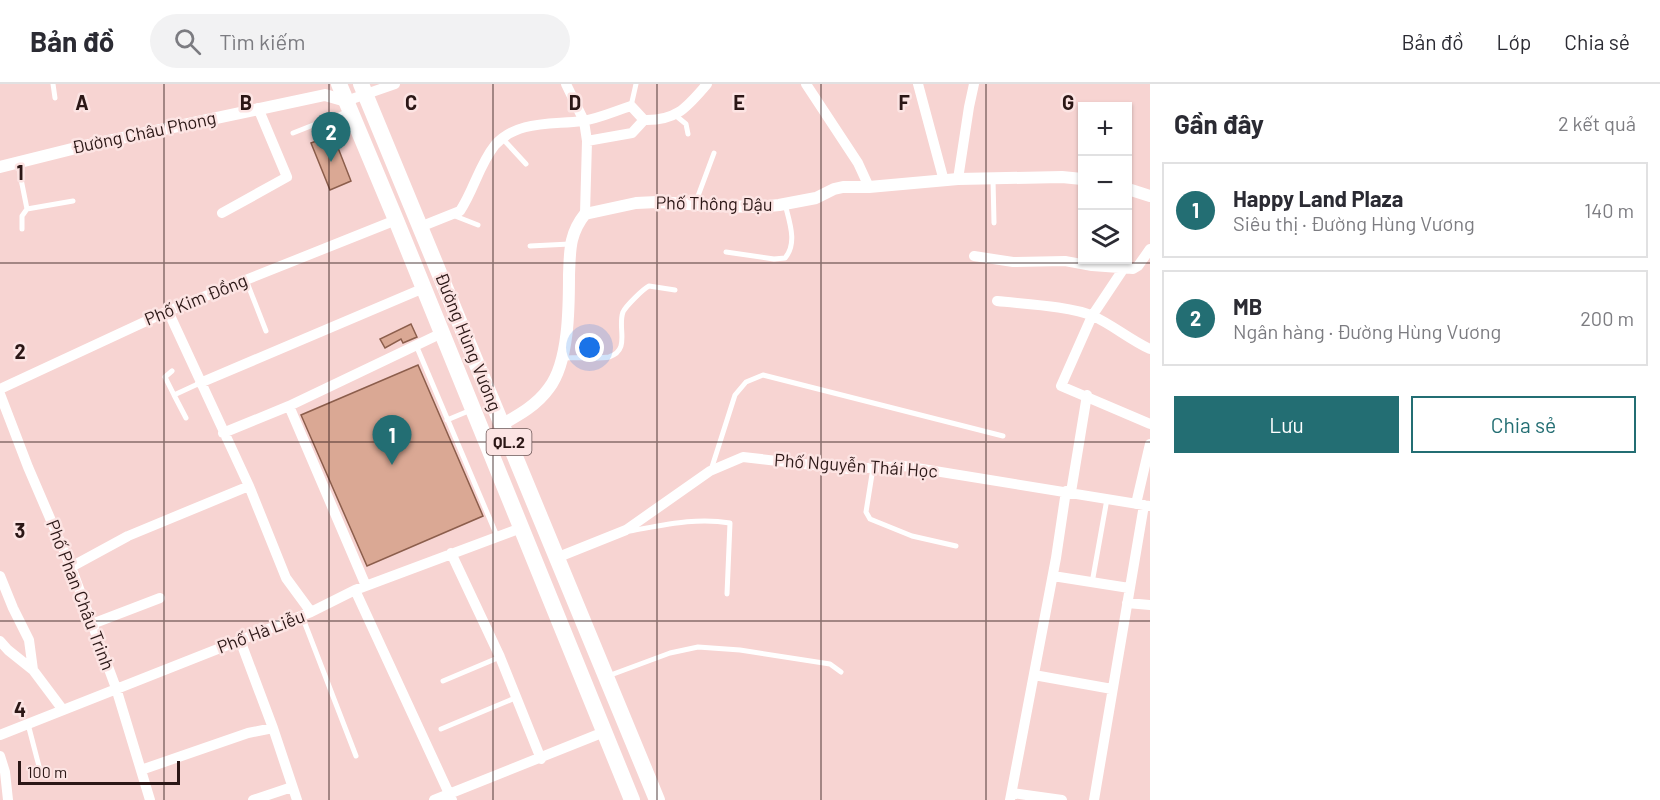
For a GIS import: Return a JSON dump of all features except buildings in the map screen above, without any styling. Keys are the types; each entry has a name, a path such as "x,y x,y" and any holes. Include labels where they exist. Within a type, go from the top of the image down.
{"main road":[{"name":"Đường Hùng Vương","path":"338,84 396,220 632,800"},
{"name":"Đường Hùng Vương","path":"363,89 657,800"},
{"path":"563,633 584,624"}],"street":[{"name":"Đường Châu Phong","path":"0,167 84,146 325,95 338,84"},
{"path":"348,106 363,89 394,84"},
{"path":"501,425 535,403 548,390 558,374 562,358 568,300 570,244 575,229 585,214 587,141 584,121 566,84"},
{"path":"420,227 460,211 485,159 502,138 534,124 584,121 631,106 644,120 658,120 683,111 707,84"},
{"path":"806,84 858,163 869,187"},
{"path":"918,84 944,181"},
{"path":"958,179 974,84"},
{"name":"Đường Châu Phong","path":"325,95 348,106"},
{"path":"222,213 287,177 258,108"},
{"path":"587,141 632,133 644,120"},
{"name":"Phố Thông Đậu","path":"585,214 646,202 759,207 816,198 843,187 869,187 958,179 1078,179"},
{"path":"1132,190 1150,196"},
{"name":"Phố Kim Đồng","path":"0,389 168,311 396,220"},
{"path":"974,256 1013,262 1065,261 1133,269 1138,266 1150,249"},
{"path":"1124,268 1092,316 1061,386 1087,395 1150,424"},
{"path":"200,383 423,288"},
{"path":"997,301 1060,309 1092,316 1150,349"},
{"path":"168,311 249,486 286,578 307,614"},
{"path":"223,433 289,406 442,333"},
{"name":"Phố Phan Châu Trinh","path":"0,394 28,467 71,567 116,688 150,800"},
{"path":"1062,800 1011,796 1087,395"},
{"path":"289,406 360,588 450,797"},
{"path":"1095,800 1144,505 1150,444"},
{"name":"Phố Nguyễn Thái Học","path":"556,558 626,530 710,471 744,457 848,469 904,466 1144,505"},
{"path":"71,567 128,536 249,486"},
{"name":"Phố Hà Liễu","path":"0,735 307,614 360,588 521,528"},
{"path":"451,553 500,657 541,759"},
{"path":"0,576 29,640 33,670"},
{"path":"1053,576 1129,588"},
{"path":"92,624 160,598"},
{"path":"1127,603 1150,605"},
{"path":"240,640 297,800"},
{"path":"0,641 33,670 63,710"},
{"path":"1034,675 1112,689"},
{"path":"141,770 248,734 273,728"},
{"path":"434,800 450,797 604,732"},
{"path":"0,756 9,800"},
{"path":"254,800 292,787"}],"lane":[{"path":"52,84 55,98"},
{"path":"631,106 636,84"},
{"path":"293,133 348,106"},
{"path":"675,115 686,124 688,134"},
{"path":"502,138 526,164"},
{"path":"695,204 714,153"},
{"path":"18,163 27,209"},
{"path":"993,179 994,224"},
{"path":"22,229 22,216 27,209 73,201"},
{"path":"726,252 774,259 785,258 789,254 792,238 785,204"},
{"path":"447,216 461,217 478,225"},
{"path":"530,246 570,244"},
{"path":"246,280 266,331"},
{"path":"562,358 608,357 619,350 622,345 622,321 626,307 649,286 675,290"},
{"path":"416,345 497,537"},
{"path":"172,371 165,377 186,418"},
{"path":"710,471 735,395 746,382 763,375 1003,436"},
{"path":"174,394 200,383"},
{"path":"447,420 473,410"},
{"path":"873,468 866,512 870,519 912,536 956,546"},
{"path":"1092,583 1107,499"},
{"path":"626,530 670,523 714,520 730,523 726,594"},
{"path":"307,614 356,756"},
{"path":"606,677 670,653 698,647 740,650 830,664 841,672"},
{"path":"443,681 500,657"},
{"path":"441,729 515,698"},
{"path":"28,724 41,774"}],"place":[{"name":"MB","path":"331,162"},
{"name":"Happy Land Plaza","path":"392,465"}]}
